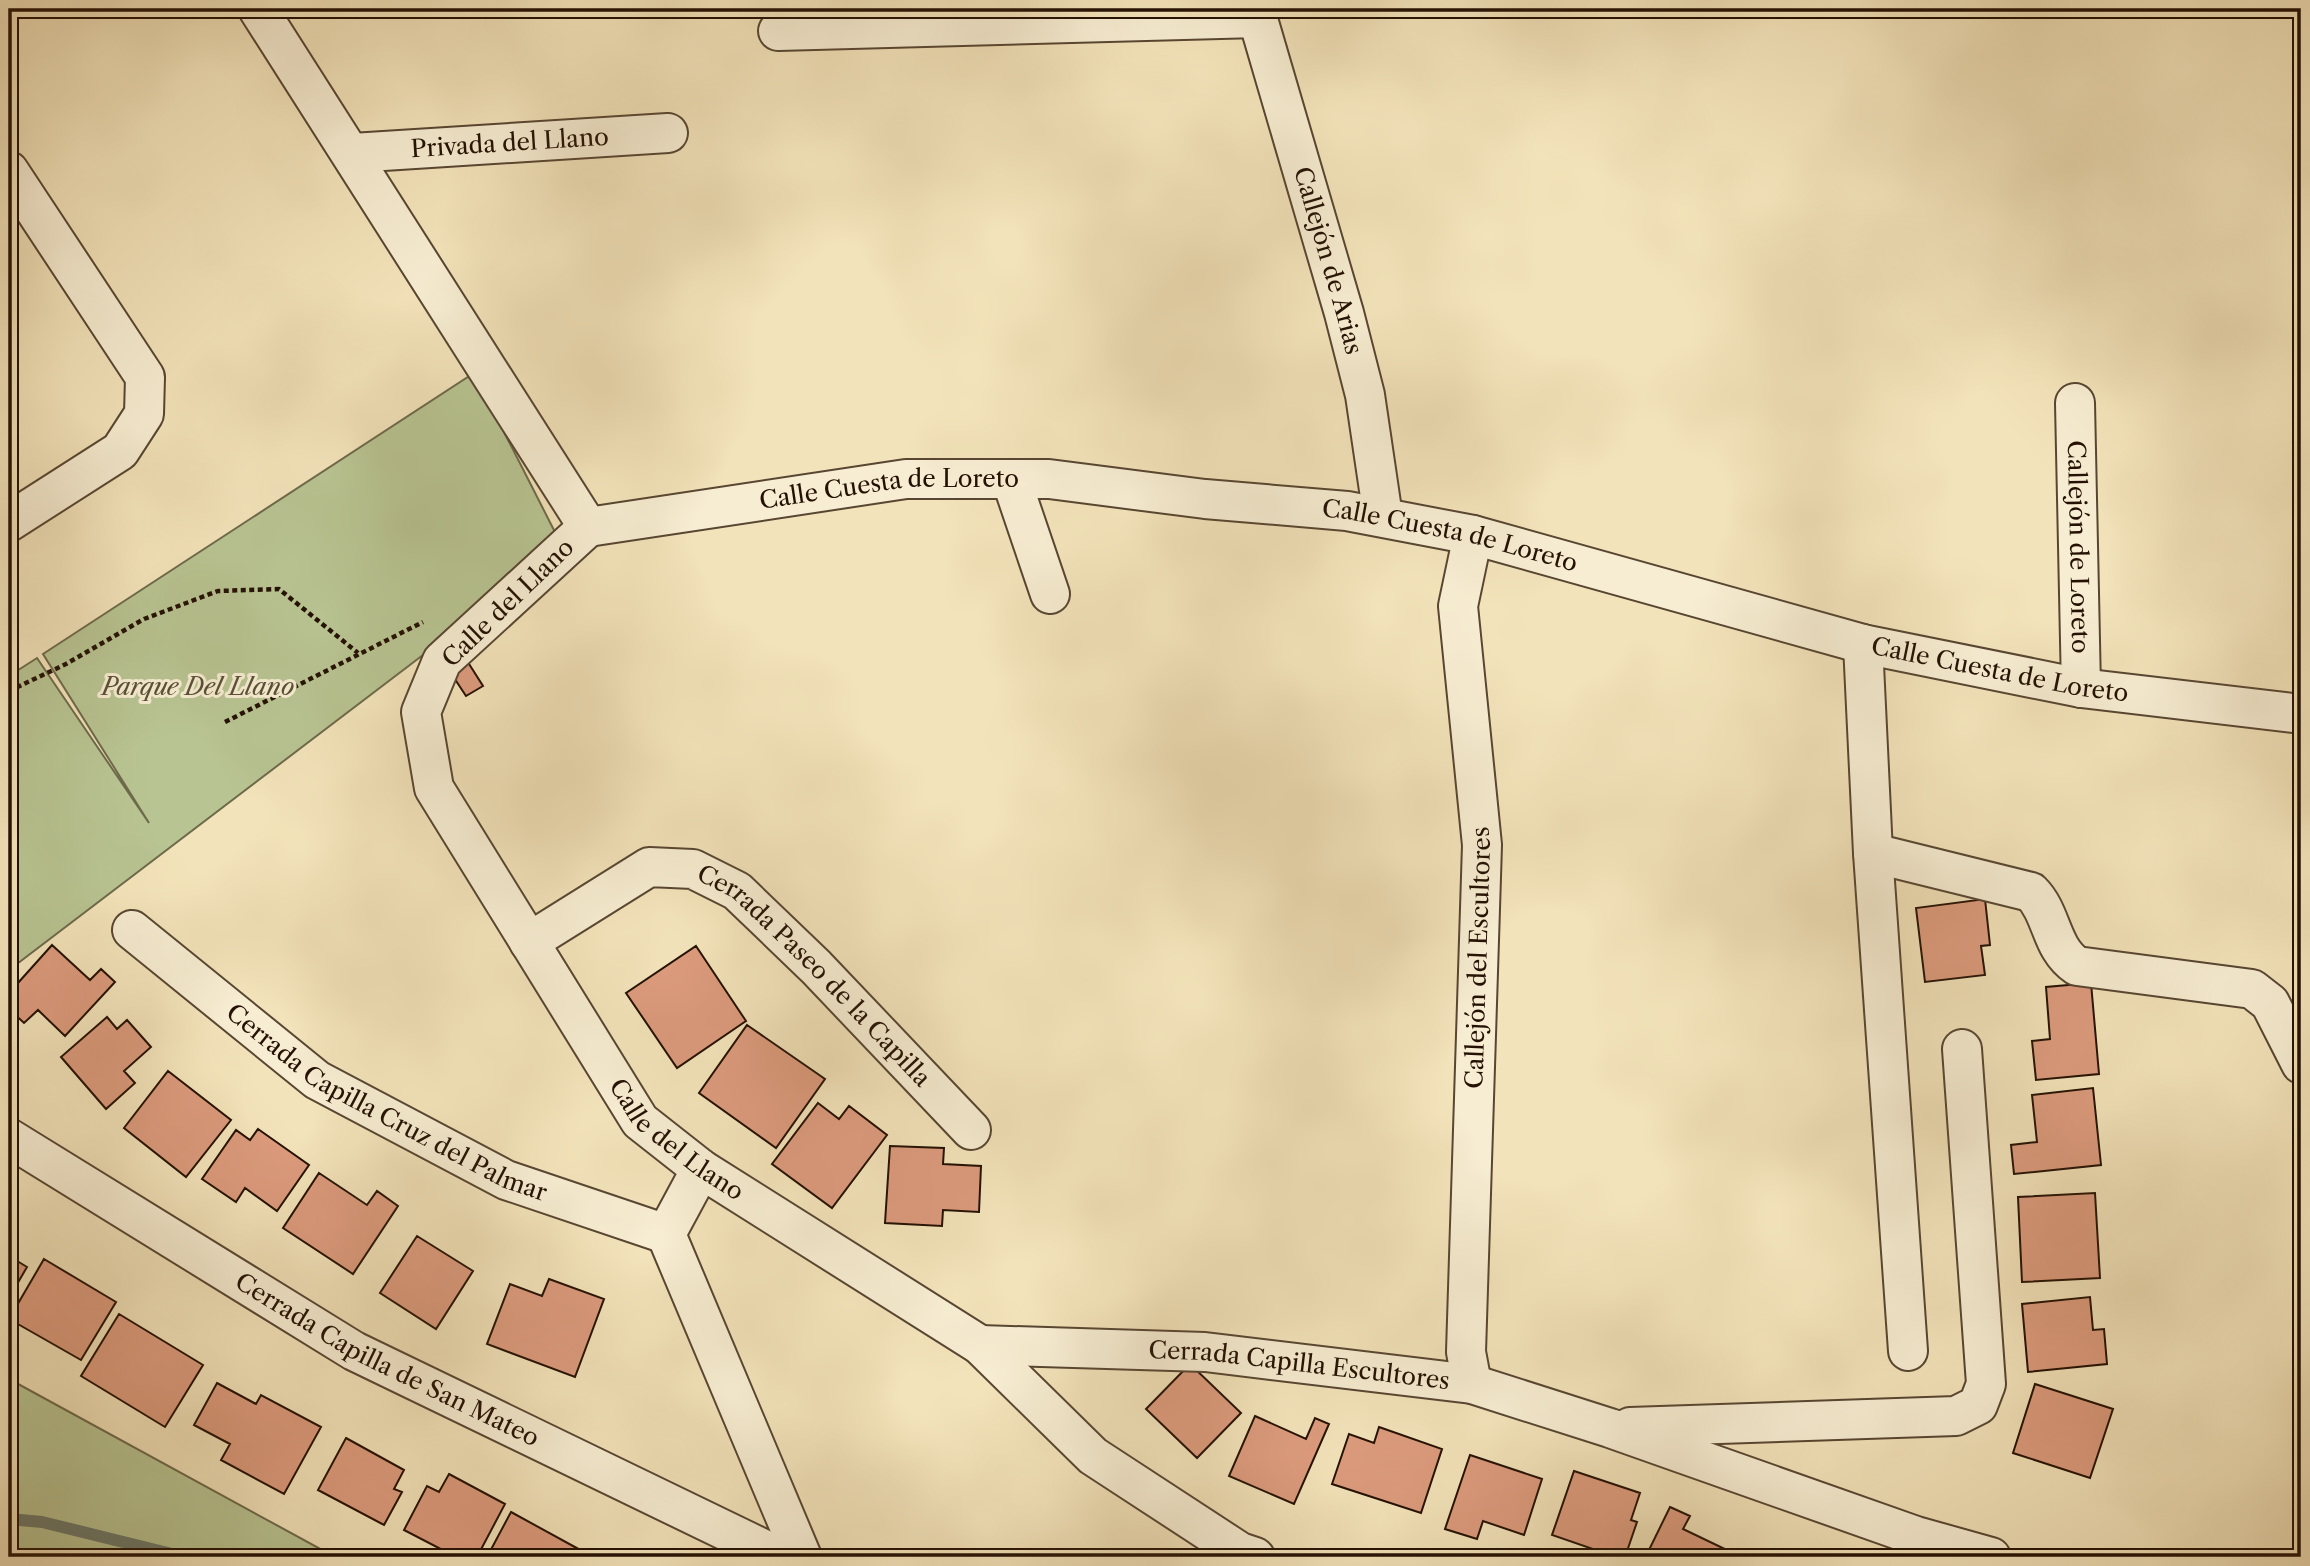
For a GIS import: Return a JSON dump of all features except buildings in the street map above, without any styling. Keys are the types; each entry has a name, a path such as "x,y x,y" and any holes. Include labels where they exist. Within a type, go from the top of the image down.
{"street":[{"name":"Calle del Llano","path":"258,9 352,153 587,527 442,661 421,712 434,788 640,1121 701,1170 980,1345 1094,1455 1240,1552 1255,1557"},
{"path":"778,31 1257,14"},
{"name":"Callejón de Arias","path":"1257,14 1365,395 1383,517"},
{"name":"Privada del Llano","path":"352,153 668,133"},
{"path":"9,170 145,377 144,414 120,451 9,523"},
{"name":"Callejón de Loreto","path":"2075,403 2081,688"},
{"name":"Calle Cuesta de Loreto","path":"587,527 906,479 1049,479 1205,499 1348,511 1473,535 1863,644 2081,688 2301,714"},
{"path":"1011,479 1051,594"},
{"name":"Callejón del Escultores","path":"1472,1384 1466,1352 1482,845 1458,606 1473,535"},
{"path":"1863,644 1873,853 1908,1351"},
{"path":"1873,853 2031,892 2043,904 2064,958 2077,966 2252,989 2270,1003 2301,1064"},
{"name":"Cerrada Paseo de la Capilla","path":"529,942 649,867 693,869 737,891 816,967 971,1130"},
{"name":"Cerrada Capilla Cruz del Palmar","path":"132,930 317,1080 506,1180 666,1234"},
{"path":"1610,1428 1956,1416 1978,1405 1986,1384 1962,1049"},
{"name":"Cerrada Capilla de San Mateo","path":"9,1138 354,1351 780,1557"},
{"path":"701,1170 666,1234 802,1557"},
{"name":"Cerrada Capilla Escultores","path":"980,1345 1205,1352 1472,1384 1610,1428 1916,1536 1991,1557"}],"path":[{"path":"9,691 66,664 144,619 218,592 279,589 358,653"},
{"path":"225,722 429,618"}],"green space":[{"name":"Parque Del Llano","path":"474,373 558,538 444,639 9,970 9,676 37,658 149,823 43,654"},
{"path":"9,1379 335,1557 9,1557"}],"waterway":[{"path":"9,1519 42,1522 184,1557"}]}
